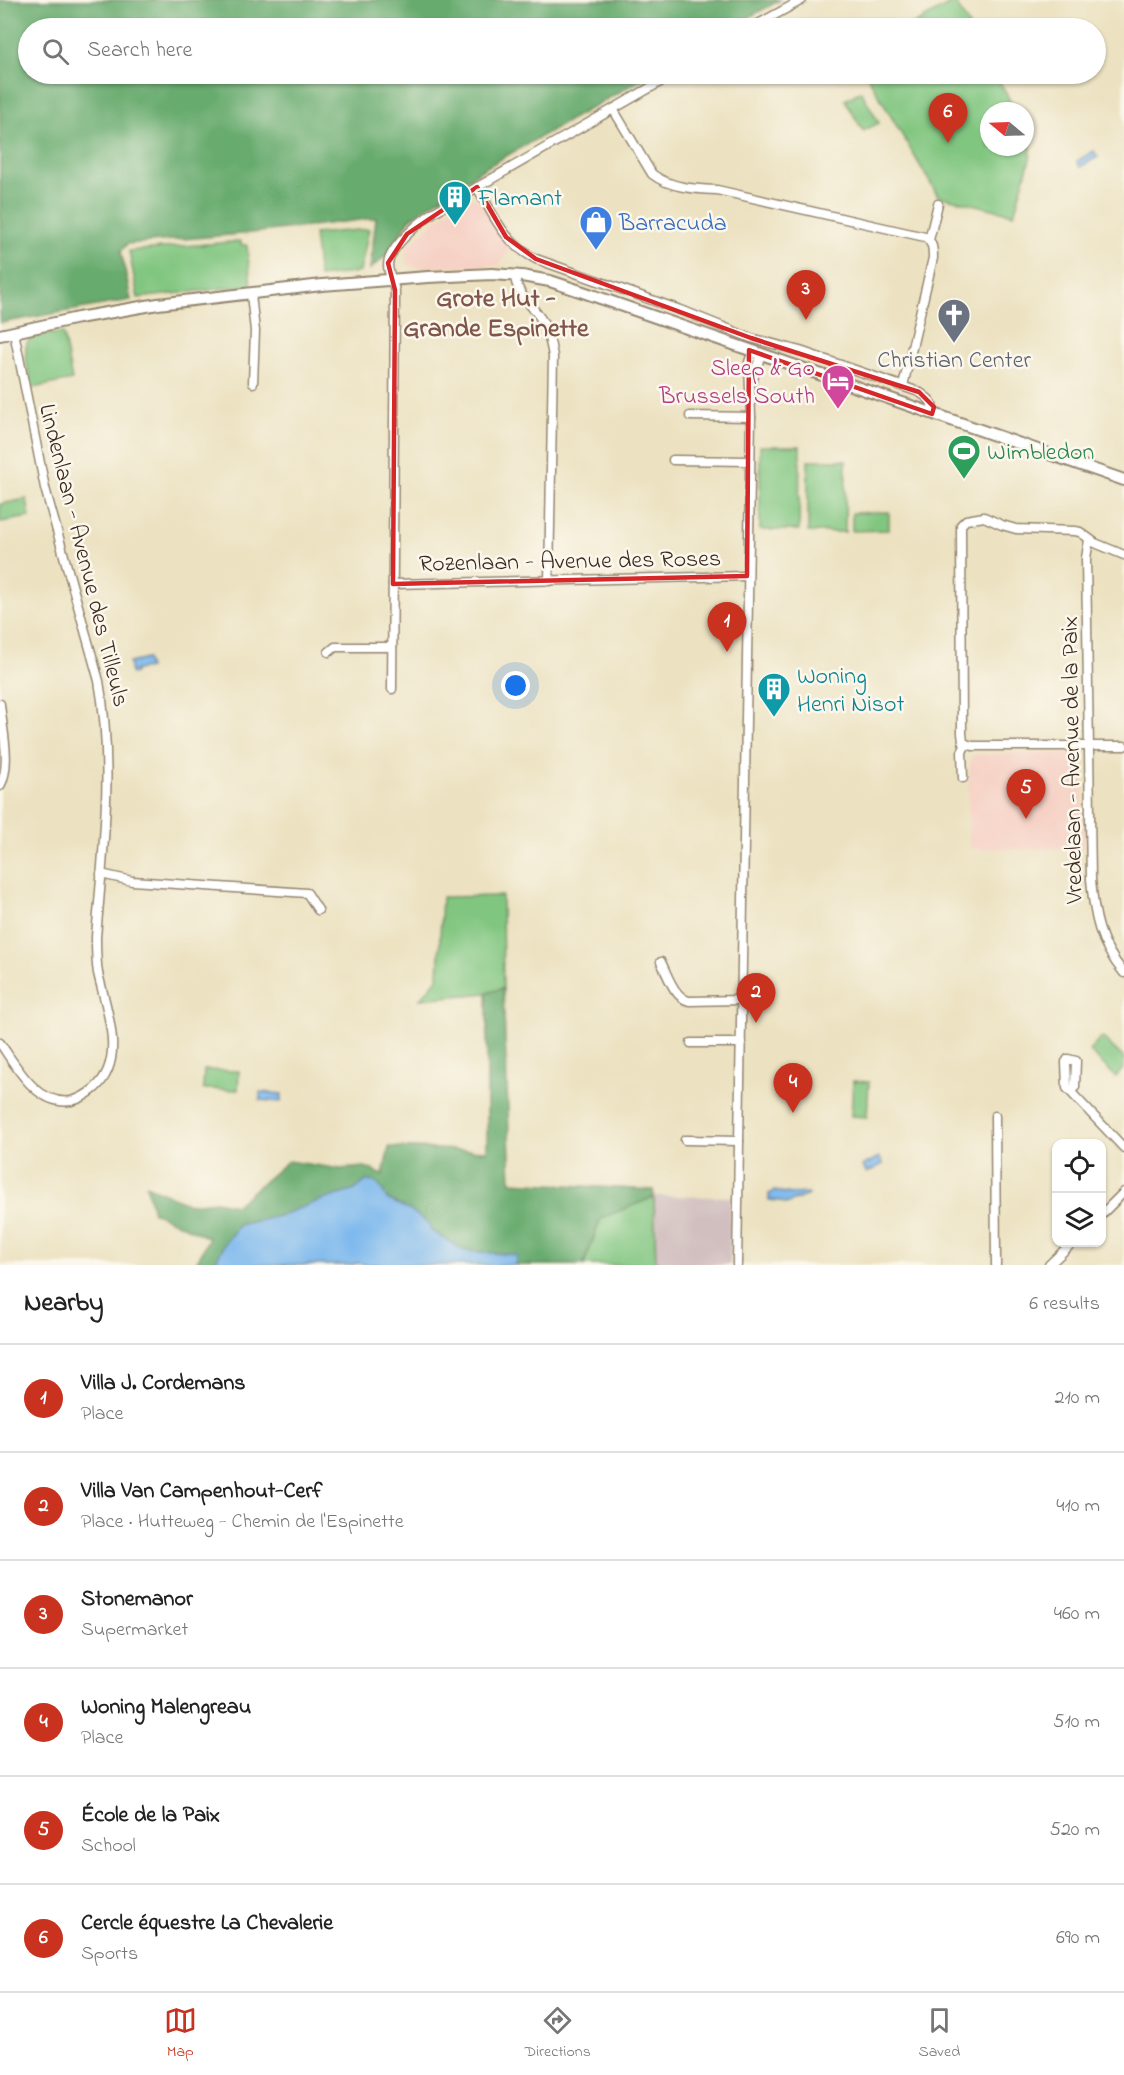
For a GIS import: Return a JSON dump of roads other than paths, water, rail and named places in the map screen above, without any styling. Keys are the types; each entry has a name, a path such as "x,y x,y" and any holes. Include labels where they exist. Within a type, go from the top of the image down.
{"main road":[{"path":"0,335 135,308 251,294 392,280 492,274 516,275 550,281 1124,480"}],"street":[{"path":"769,18 802,0"},
{"path":"392,689 395,292 388,264 391,256 407,234 434,212 657,84"},
{"path":"613,109 652,174 661,181 693,189 728,192 925,237 929,240 933,247 933,258 903,386"},
{"path":"477,187 506,237 521,251 536,259 686,312 751,338 800,351 903,386 927,397 934,407 932,414"},
{"path":"929,240 938,204"},
{"path":"516,275 517,286 544,323 549,334 552,356 549,581"},
{"path":"251,294 255,331 253,383"},
{"name":"Lindenlaan - Avenue des Tilleuls","path":"0,1043 27,1081 35,1089 54,1100 75,1100 84,1096 103,1081 112,1055 112,1041 96,958 107,758 104,710 99,681 45,488 14,332"},
{"path":"737,1265 751,382 757,353"},
{"path":"690,416 751,417"},
{"path":"673,460 750,461"},
{"path":"1124,555 1104,548 1075,531 1016,529 984,517 966,520 962,525 963,742 973,746 1124,747"},
{"name":"Vredelaan - Avenue de la Paix","path":"1089,540 1086,558 1091,879 1094,914 1100,935 1124,973"},
{"name":"Rozenlaan - Avenue des Roses","path":"393,584 747,576"},
{"path":"329,652 335,647 392,647"},
{"path":"0,704 6,764 0,786"},
{"path":"963,778 962,752 966,744"},
{"path":"101,874 132,881 307,893 318,910"},
{"path":"662,962 677,993 683,999 689,1001 741,1000"},
{"path":"691,1043 741,1043"},
{"path":"1071,1091 1124,1148"},
{"path":"995,1116 996,1265"},
{"path":"685,1140 739,1141"},
{"path":"1106,1209 1124,1192"},
{"path":"1049,1265 1068,1247"}],"water":[{"path":"1094,151 1098,157 1080,167 1077,161"},
{"path":"147,659 149,668 135,670 135,673 131,674 129,663"},
{"path":"260,1092 282,1094 281,1102 260,1100"},
{"path":"879,1157 883,1164 867,1173 862,1166"},
{"path":"366,1181 375,1182 387,1199 411,1211 429,1224 430,1230 465,1251 517,1255 515,1265 368,1265 357,1263 351,1265 217,1265 217,1259 225,1243 239,1225 279,1216 355,1190"},
{"path":"774,1191 792,1194 807,1193 808,1195 786,1204 769,1200 769,1194"}],"place":[{"name":"Cercle équestre La Chevalerie","path":"948,143"},
{"name":"Flamant","path":"455,226"},
{"name":"Barracuda","path":"596,251"},
{"name":"Stonemanor","path":"806,320"},
{"name":"Christian Center","path":"954,344"},
{"name":"Sleep & Go Brussels South","path":"838,410"},
{"name":"Wimbledon","path":"964,480"},
{"name":"Villa J. Cordemans","path":"727,652"},
{"name":"Woning Henri Nisot","path":"774,718"},
{"name":"École de la Paix","path":"1026,819"},
{"name":"Villa Van Campenhout-Cerf","path":"756,1023"},
{"name":"Woning Malengreau","path":"793,1113"}],"district":[{"name":"Grote Hut - Grande Espinette","path":"496,312"}]}
